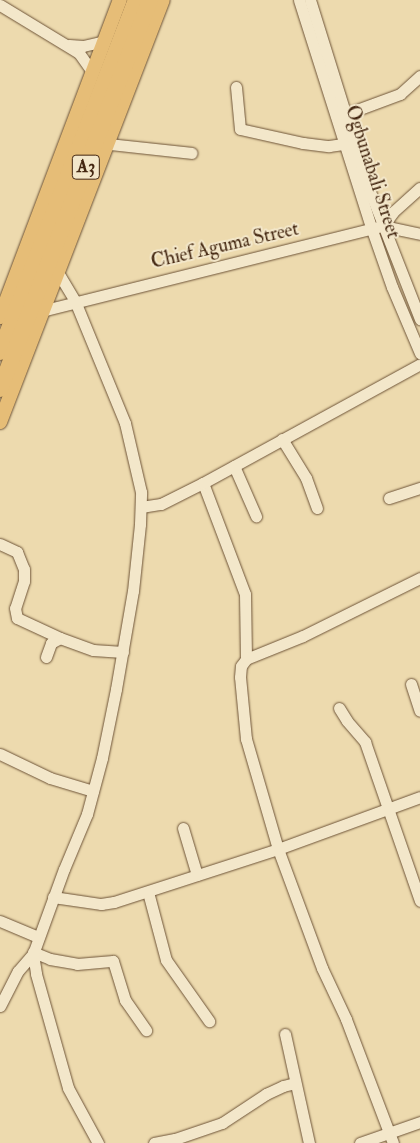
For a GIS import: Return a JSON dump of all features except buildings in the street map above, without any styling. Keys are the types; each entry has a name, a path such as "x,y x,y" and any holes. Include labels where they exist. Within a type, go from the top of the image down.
{"highway":[{"name":"A3","path":"0,352 136,0"},
{"name":"A3","path":"0,389 10,327 150,0"}],"main road":[{"path":"10,327 92,73 120,0"},
{"path":"0,422 45,310 163,0"}],"street":[{"name":"Ogbunabali Street","path":"299,0 343,144 377,228 420,319"},
{"name":"Ogbunabali Street","path":"310,0 366,181 392,287 420,353"},
{"path":"0,5 79,53 92,73"},
{"path":"69,46 83,46 104,41"},
{"path":"346,114 400,94 420,76"},
{"path":"236,87 240,129 302,143 329,146 343,144"},
{"path":"108,144 192,153"},
{"path":"377,228 420,188"},
{"path":"377,228 420,234"},
{"name":"Chief Aguma Street","path":"45,310 75,301 377,228"},
{"path":"0,1006 18,971 33,953 53,897 87,814 102,758 123,652 133,592 141,507 141,492 125,423 75,301 58,274"},
{"path":"141,507 161,504 203,483 420,364"},
{"path":"282,439 297,468 306,478 317,508"},
{"path":"234,466 256,516"},
{"path":"203,483 245,594 246,660"},
{"path":"389,498 420,488"},
{"path":"0,544 17,552 24,569 24,581 15,608 17,618 60,638 93,650 123,652"},
{"path":"391,1138 346,1019 322,968 278,849 246,739 240,677 241,666 246,660 303,636 420,578"},
{"path":"46,657 51,643 60,638"},
{"path":"411,684 420,711"},
{"path":"339,708 347,721 365,742 420,901"},
{"path":"0,754 50,778 93,791"},
{"path":"53,897 101,904 148,892 278,849 420,797"},
{"path":"183,828 197,875"},
{"path":"148,892 166,960 209,1021"},
{"path":"0,921 38,937"},
{"path":"33,953 50,959 77,964 113,961 125,1000 146,1030"},
{"path":"33,953 36,974 68,1088 98,1143"},
{"path":"285,1034 309,1143"},
{"path":"154,1143 175,1139 222,1123 266,1094 283,1086 296,1083"},
{"path":"360,1143 391,1138 420,1122"}]}
